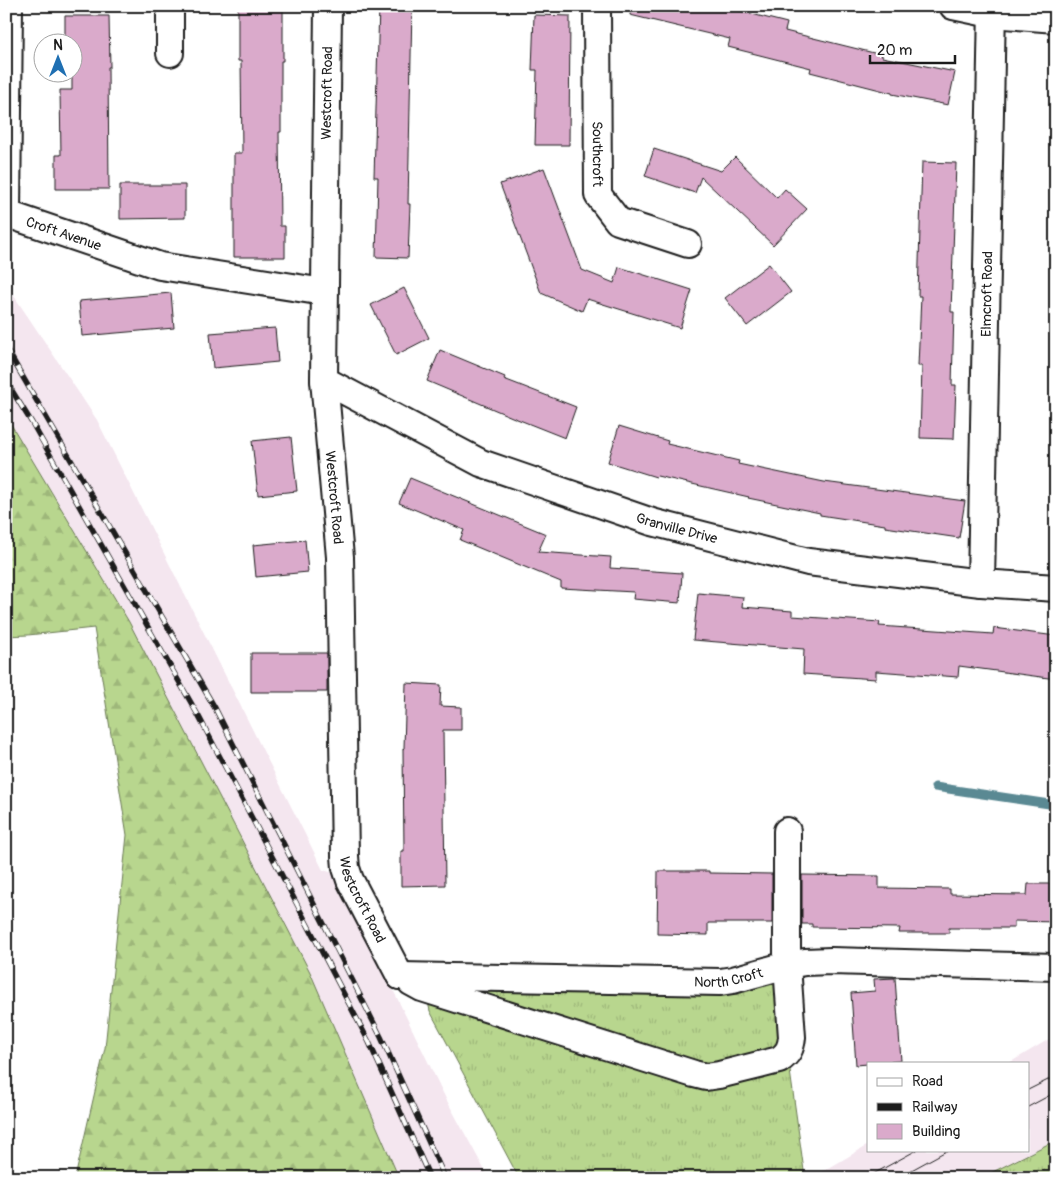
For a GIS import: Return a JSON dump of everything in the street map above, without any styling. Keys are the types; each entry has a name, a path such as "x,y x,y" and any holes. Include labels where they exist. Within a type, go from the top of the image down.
{"street":[{"name":"Croft Avenue","path":"8,6 7,214 160,266 324,292"},
{"path":"170,6 170,53"},
{"name":"Westcroft Road","path":"328,6 324,380 340,557 345,856 350,880 400,976"},
{"name":"Southcroft","path":"597,6 598,195 618,221 688,244"},
{"path":"953,6 1056,19"},
{"name":"Elmcroft Road","path":"980,583 992,10"},
{"name":"Granville Drive","path":"324,380 481,462 652,522 808,562 980,583 1056,588"},
{"path":"400,976 422,988 706,1077 779,1060 786,1055 791,1047 792,1037 787,965 787,831"},
{"name":"North Croft","path":"400,976 720,982 805,962 1056,967"}],"shaded area":[{"path":"6,284 97,420 323,870 337,874 446,1099 489,1178 399,1178 310,972 129,622 6,416"},
{"path":"1056,1035 1056,1140 981,1178 812,1178 867,1146 867,1152 1030,1152 1030,1062 1011,1062"}],"green space":[{"path":"6,416 129,622 310,972 399,1178 75,1178 105,1048 127,835 94,628 6,636"},
{"path":"777,978 805,1178 519,1178 430,1011 424,984"},
{"path":"1056,1140 1056,1178 981,1178"}],"building":[{"path":"379,6 412,6 408,258 376,257 378,177 374,177"},
{"path":"631,6 720,6 787,23 785,31 882,55 882,57 955,72 948,105 892,94 810,72 811,68 728,47 730,39 630,15"},
{"path":"238,7 283,7 281,132 279,132 280,226 285,226 285,257 234,257 234,153 242,153 241,61 238,61"},
{"path":"534,15 570,16 569,145 535,145 537,70 532,70"},
{"path":"65,16 109,16 109,189 56,189 56,155 61,155 60,90 72,90 72,82 82,82 82,32 65,32"},
{"path":"654,149 721,171 735,157 777,198 785,189 807,209 773,245 701,177 695,193 645,176"},
{"path":"922,162 956,163 951,312 954,312 952,385 956,385 954,439 920,438 922,366 918,366 921,296 918,296"},
{"path":"544,168 582,270 614,283 619,267 692,290 680,328 587,299 582,311 541,293 500,184"},
{"path":"120,185 185,185 185,218 120,219"},
{"path":"769,264 791,292 747,326 725,298"},
{"path":"404,288 429,338 396,355 371,305"},
{"path":"171,293 174,328 82,336 79,301"},
{"path":"275,328 278,362 213,368 210,333"},
{"path":"440,350 505,377 504,379 576,407 565,438 427,381"},
{"path":"619,426 668,441 667,444 739,461 738,464 824,482 965,501 959,538 820,515 820,513 656,477 608,462"},
{"path":"291,437 297,491 258,495 252,441"},
{"path":"410,478 546,534 538,552 611,557 610,568 682,573 680,603 633,599 634,592 561,588 561,582 460,540 464,530 399,503"},
{"path":"305,540 308,572 256,577 253,545"},
{"path":"698,593 743,597 742,607 792,611 792,616 880,622 879,626 993,634 994,628 1056,636 1056,679 959,666 958,677 876,671 876,679 803,674 804,649 693,640"},
{"path":"251,653 327,653 327,692 251,692"},
{"path":"406,683 441,685 440,706 461,707 461,730 443,730 445,885 401,886 401,851 404,851 403,749"},
{"path":"658,871 772,874 772,923 708,923 708,935 657,934"},
{"path":"802,875 879,876 879,888 950,889 950,894 1027,895 1028,884 1056,884 1056,922 1014,921 1014,928 949,928 949,933 899,933 900,928 812,927 812,924 802,924"},
{"path":"895,978 901,1061 867,1062 867,1064 856,1065 851,993 875,991 874,979"}],"waterway":[{"path":"935,787 1056,805"}],"tram line":[{"path":"1030,1089 1056,1076"},
{"path":"1030,1106 1056,1092"},
{"path":"866,1178 913,1152"},
{"path":"897,1178 944,1152"}],"railway":[{"path":"6,348 215,708 381,1037 445,1178"},
{"path":"6,381 32,423 198,715 369,1042 430,1178"}]}
